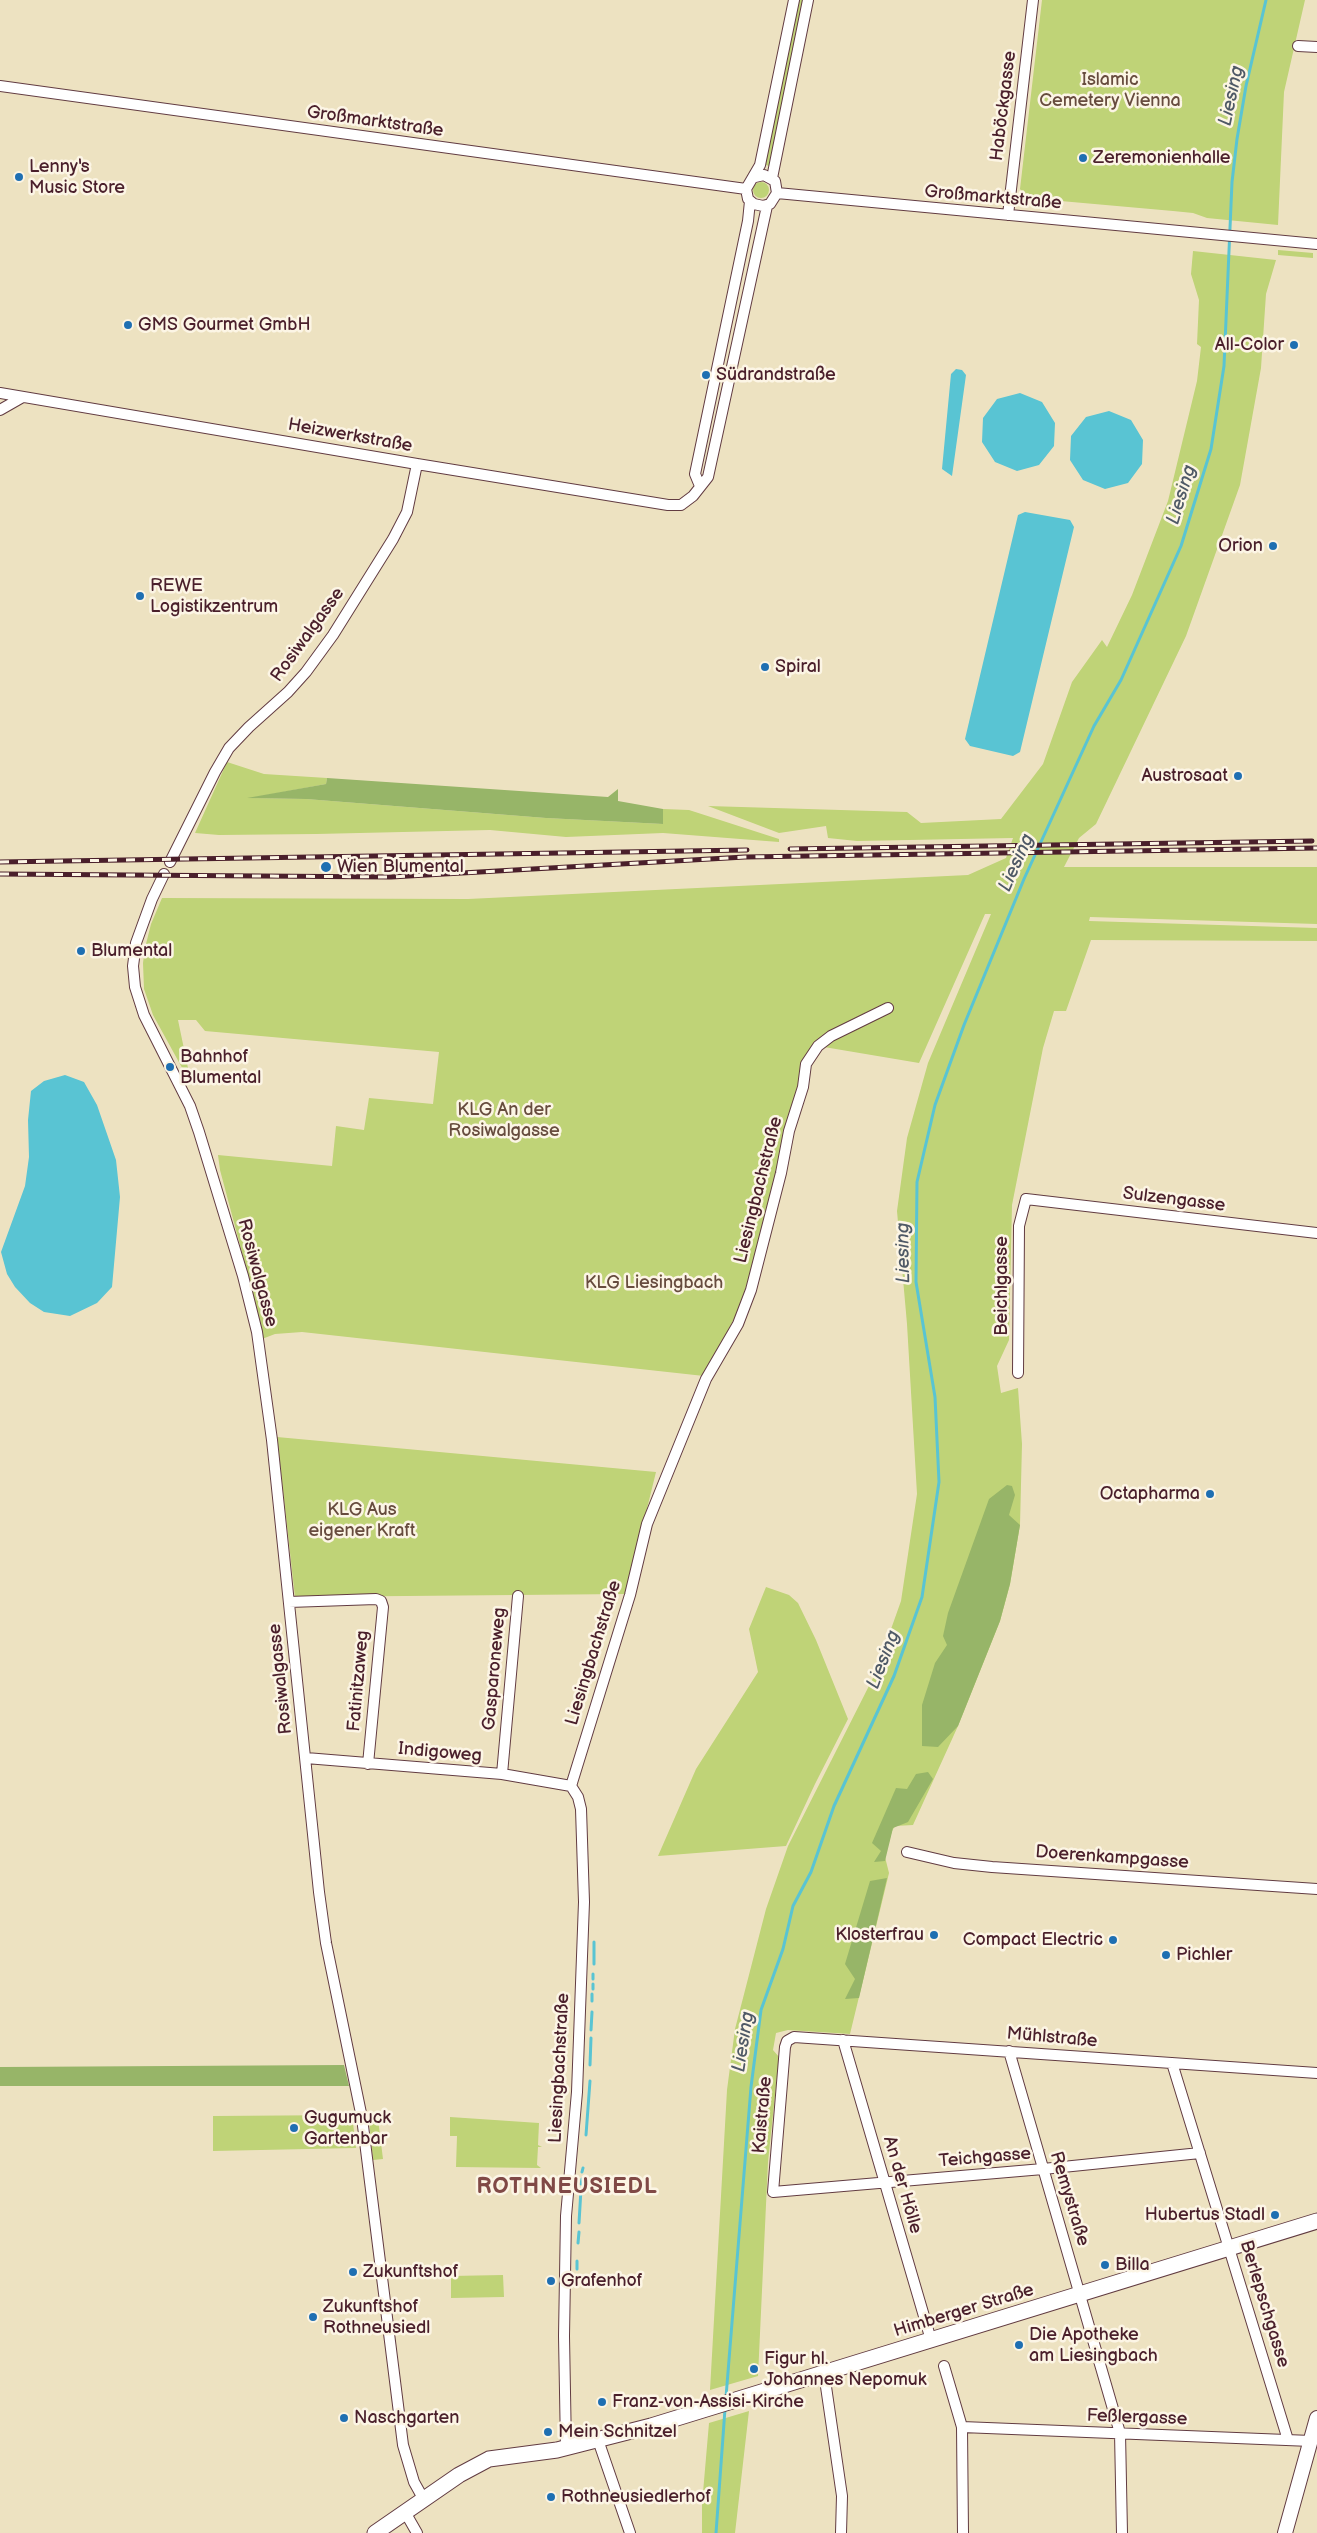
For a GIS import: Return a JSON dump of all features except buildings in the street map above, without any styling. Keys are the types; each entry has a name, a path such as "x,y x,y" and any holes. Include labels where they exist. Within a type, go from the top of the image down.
{"main road":[{"name":"Himberger Straße","path":"375,2533 489,2459 566,2442 598,2440 1081,2295 1317,2221"},
{"path":"1286,2533 1317,2418"}],"street":[{"path":"767,206 708,477 700,486 695,474 750,201 746,189 760,165 794,0"},
{"path":"772,178 808,0"},
{"name":"Haböckgasse","path":"1008,215 1033,0"},
{"path":"1298,46 1317,48"},
{"name":"Großmarktstraße","path":"0,86 746,189"},
{"path":"750,201 758,206 767,206 774,201 777,193 777,185 772,178 764,175 754,177"},
{"name":"Großmarktstraße","path":"777,193 1317,244"},
{"name":"Heizwerkstraße","path":"0,393 668,505 681,505 693,496 700,486"},
{"path":"0,410 21,398"},
{"name":"Rosiwalgasse","path":"170,862 214,772 229,748 288,692 306,672 332,635 393,539 407,512 417,464"},
{"name":"Rosiwalgasse","path":"164,874 152,898 136,942 133,966 135,987 144,1015 194,1116 248,1293 257,1332 269,1415 306,1758 318,1892 326,1943 362,2118 403,2445 414,2482 424,2500"},
{"name":"Liesingbachstraße","path":"566,2442 564,2378 566,2216 577,2092 583,1922 581,1809 571,1786 630,1594 647,1524 699,1395 738,1324 751,1290 782,1173 789,1131 803,1087 806,1064 818,1046 831,1036 888,1008"},
{"name":"Sulzengasse","path":"1026,1199 1317,1233"},
{"name":"Beichlgasse","path":"1018,1373 1018,1226 1026,1199"},
{"name":"Gasparoneweg","path":"502,1774 518,1596"},
{"name":"Fatinitzaweg","path":"289,1602 376,1599 381,1601 383,1607 368,1764"},
{"name":"Indigoweg","path":"306,1758 502,1774 571,1786"},
{"name":"Doerenkampgasse","path":"906,1852 954,1862 992,1867 1317,1889"},
{"name":"Mühlstraße","path":"787,2041 794,2037 1317,2073"},
{"name":"An der Hölle","path":"843,2040 930,2340"},
{"name":"Kaistraße","path":"773,2192 787,2041"},
{"name":"Remystraße","path":"1009,2052 1120,2433 1122,2533"},
{"name":"Berlepschgasse","path":"1172,2063 1288,2440"},
{"name":"Teichgasse","path":"773,2192 1043,2169 1200,2153"},
{"path":"944,2366 962,2427 963,2533"},
{"path":"824,2373 842,2496 841,2533"},
{"name":"Feßlergasse","path":"962,2427 1310,2441"},
{"path":"598,2440 630,2533"},
{"path":"405,2512 417,2533"}],"green space":[{"path":"798,0 804,0 769,166 763,164"},
{"name":"Islamic Cemetery Vienna","path":"1042,0 1305,0 1284,92 1278,225 1207,218 1193,213 1027,198 1020,189"},
{"path":"761,182 769,190 761,198 753,190"},
{"path":"1278,250 1313,253 1313,258 1278,255"},
{"path":"1193,251 1276,260 1266,294 1261,368 1240,485 1186,636 1096,824 1079,838 1064,867 1317,867 1317,924 1090,917 1089,921 1317,928 1317,941 1091,940 1066,1011 1054,1011 1043,1048 1012,1205 1009,1340 997,1366 1001,1393 1018,1388 1022,1444 1020,1525 1010,1584 1000,1621 958,1726 913,1825 895,1826 892,1831 885,1857 889,1873 850,2034 788,2030 776,2033 773,2050 779,2057 768,2162 758,2376 710,2390 727,2090 735,2029 766,1909 788,1846 875,1674 901,1601 917,1494 907,1324 897,1211 907,1138 928,1063 991,914 985,914 919,1063 818,1046 803,1087 797,1087 758,1252 737,1313 704,1376 302,1332 275,1334 262,1339 253,1294 220,1170 218,1155 332,1166 336,1126 364,1130 369,1098 433,1104 439,1052 205,1031 196,1020 178,1020 189,1073 186,1075 153,1015 144,989 143,963 145,948 151,924 162,898 468,899 968,875 1006,858 1013,838 857,841 828,838 826,826 779,833 708,806 907,812 921,823 1001,819 1043,764 1072,682 1102,640 1107,647 1132,595 1168,501 1197,381 1201,347 1197,344 1199,300 1191,274"},
{"path":"227,762 264,774 327,778 326,784 251,798 306,799 546,818 663,824 663,809 689,810 779,839 779,842 663,833 566,837 490,830 219,835 195,833"},
{"path":"327,778 608,797 618,789 618,801 663,809 663,824 546,818 306,799 247,798 326,784"},
{"name":"KLG Aus eigener Kraft","path":"277,1437 656,1472 626,1594 295,1597"},
{"path":"1007,1485 1012,1486 1015,1495 1009,1515 1020,1525 1010,1584 1000,1621 958,1726 938,1747 922,1746 922,1705 935,1663 947,1645 943,1636 948,1613 989,1499"},
{"path":"766,1587 789,1595 798,1603 816,1640 848,1719 786,1846 658,1856 696,1769 758,1672 749,1629"},
{"path":"928,1772 933,1779 908,1822 893,1828 885,1861 874,1862 881,1851 872,1843 896,1788 907,1789 916,1774"},
{"path":"887,1878 859,1998 845,1999 855,1979 845,1964 870,1881"},
{"path":"344,2065 349,2086 0,2086 0,2067"},
{"path":"352,2115 356,2148 213,2151 213,2116"},
{"path":"450,2117 539,2123 538,2145 542,2147 538,2147 537,2165 541,2168 456,2167 457,2136 450,2136"},
{"path":"378,2119 383,2159 373,2160 369,2120"},
{"path":"503,2275 504,2297 451,2298 451,2276"},
{"path":"749,2411 735,2533 702,2533 702,2504 709,2423"}],"water":[{"path":"956,369 962,370 966,375 952,476 942,469 951,374"},
{"path":"1020,393 1042,402 1055,423 1054,446 1039,465 1017,471 995,462 982,442 983,418 997,399"},
{"path":"1109,411 1131,420 1143,440 1142,464 1128,483 1105,489 1083,480 1070,460 1071,436 1086,417"},
{"path":"1025,512 1070,520 1074,527 1020,752 1013,756 970,746 965,739 1018,515"},
{"path":"65,1075 84,1082 97,1105 116,1160 120,1197 112,1287 97,1303 70,1316 44,1312 30,1303 15,1287 7,1274 1,1252 25,1186 29,1157 28,1120 31,1091 44,1081"}],"waterway":[{"name":"Liesing","path":"726,2397 751,2087 761,2010 783,1949 793,1906 811,1872 834,1806 894,1676 922,1597 939,1482 935,1397 916,1282 917,1182 935,1105 964,1025 1024,879 1094,726 1121,680 1181,546 1211,449 1224,366 1232,182 1237,139 1246,86 1266,0"},
{"path":"594,1942 594,1964"},
{"path":"593,1974 593,1979"},
{"path":"593,1984 593,1989"},
{"path":"592,1994 592,2001"},
{"path":"591,2030 592,2012"},
{"path":"590,2065 591,2038"},
{"path":"586,2135 590,2081"},
{"path":"582,2172 583,2168"},
{"path":"581,2184 582,2179"},
{"path":"579,2223 581,2189"},
{"path":"578,2243 579,2232"},
{"path":"577,2261 577,2269"},
{"name":"Liesing","path":"716,2533 725,2409"}],"railway":[{"path":"790,849 1312,841"},
{"path":"0,874 391,877 745,857 1317,848"},
{"path":"0,862 747,850"}],"place":[{"name":"Zeremonienhalle","path":"1083,158"},
{"name":"Lenny's Music Store","path":"19,177"},
{"name":"GMS Gourmet GmbH","path":"128,325"},
{"name":"All-Color","path":"1294,345"},
{"name":"Südrandstraße","path":"706,375"},
{"name":"Orion","path":"1273,546"},
{"name":"REWE Logistikzentrum","path":"140,596"},
{"name":"Spiral","path":"765,667"},
{"name":"Austrosaat","path":"1238,776"},
{"name":"Wien Blumental","path":"326,867"},
{"name":"Blumental","path":"81,951"},
{"name":"Bahnhof Blumental","path":"170,1067"},
{"name":"Octapharma","path":"1210,1494"},
{"name":"Klosterfrau","path":"934,1935"},
{"name":"Compact Electric","path":"1113,1940"},
{"name":"Pichler","path":"1166,1955"},
{"name":"Gugumuck Gartenbar","path":"294,2128"},
{"name":"Hubertus Stadl","path":"1275,2215"},
{"name":"Billa","path":"1105,2265"},
{"name":"Zukunftshof","path":"353,2272"},
{"name":"Grafenhof","path":"551,2281"},
{"name":"Zukunftshof Rothneusiedl","path":"313,2317"},
{"name":"Die Apotheke am Liesingbach","path":"1019,2345"},
{"name":"Figur hl. Johannes Nepomuk","path":"754,2369"},
{"name":"Franz-von-Assisi-Kirche","path":"602,2402"},
{"name":"Naschgarten","path":"344,2418"},
{"name":"Mein Schnitzel","path":"548,2432"},
{"name":"Rothneusiedlerhof","path":"551,2497"}],"district":[{"name":"ROTHNEUSIEDL","path":"567,2187"}],"park label":[{"name":"KLG An der Rosiwalgasse","path":"504,1120"},
{"name":"KLG Liesingbach","path":"654,1283"}]}
